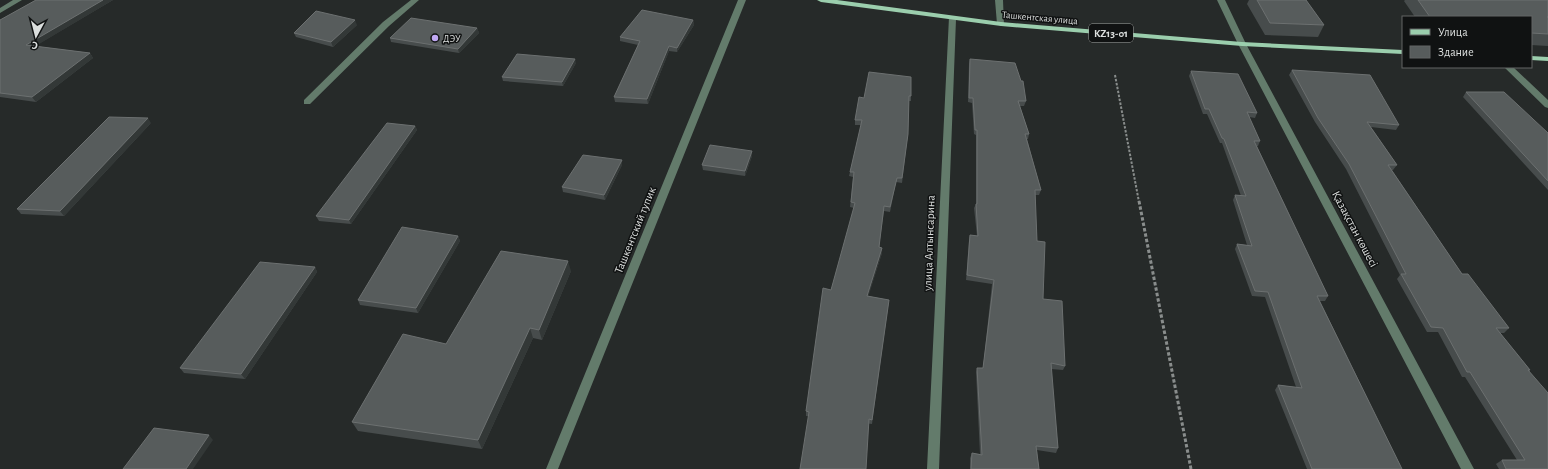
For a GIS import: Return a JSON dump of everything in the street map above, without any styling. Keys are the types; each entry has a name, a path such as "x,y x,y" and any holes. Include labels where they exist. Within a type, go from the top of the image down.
{"main road":[{"name":"Ташкентская улица","path":"821,0 952,19 1001,24 1242,44 1402,52"},
{"path":"1532,58 1548,59"}],"street":[{"path":"0,11 18,0"},
{"path":"307,102 386,24 416,0"},
{"name":"Ташкентский тупик","path":"552,469 742,0"},
{"path":"999,0 1001,24"},
{"name":"Қазақстан көшесі","path":"1221,0 1242,44 1468,469"},
{"name":"улица Алтынсарина","path":"933,469 952,19"},
{"path":"1509,68 1548,105"}],"path":[{"path":"1115,75 1191,469"}],"building":[{"path":"36,0 103,0 26,45 90,53 32,97 0,93 0,20"},
{"path":"1257,0 1306,0 1324,25 1270,23"},
{"path":"1418,0 1548,0 1548,34 1532,33 1532,16 1429,16"},
{"path":"642,10 693,20 677,48 669,46 647,99 614,97 640,41 620,37"},
{"path":"316,11 355,20 331,42 294,33"},
{"name":"ДЭУ","path":"411,18 477,28 458,49 390,38"},
{"path":"517,54 575,59 562,82 502,77"},
{"path":"970,59 1015,63 1021,81 1023,81 1026,101 1018,101 1029,134 1025,134 1041,190 1035,190 1037,241 1045,242 1043,299 1062,301 1065,366 1051,363 1058,448 1036,446 1039,469 971,469 972,453 982,455 977,368 983,368 994,280 967,275 970,235 978,236 976,204 977,130 975,130 973,98 969,98"},
{"path":"1292,70 1370,75 1399,125 1367,122 1397,165 1388,165 1462,274 1468,274 1509,328 1496,328 1530,370 1528,370 1548,393 1548,469 1506,469 1502,460 1525,460 1470,372 1467,372 1443,328 1431,327 1401,274 1406,274 1349,164 1318,118"},
{"path":"1191,71 1238,74 1257,113 1247,112 1260,141 1254,141 1328,296 1317,296 1402,469 1312,469 1278,385 1302,388 1268,292 1255,291 1237,244 1252,246 1235,195 1246,196 1224,139 1222,138 1209,109 1205,109"},
{"path":"869,72 911,77 911,96 909,96 908,134 902,178 897,178 890,207 884,206 879,247 882,248 867,296 889,300 872,420 869,419 866,469 800,469 809,412 806,411 823,288 831,290 855,203 851,202 854,172 850,172 862,120 855,120 859,97 864,98"},
{"path":"1466,92 1504,92 1548,133 1548,181"},
{"path":"109,117 148,118 60,211 17,209"},
{"path":"387,123 415,126 349,220 316,216"},
{"path":"710,145 752,151 745,171 702,165"},
{"path":"583,155 622,160 604,195 562,187"},
{"path":"402,227 458,236 416,308 358,300"},
{"path":"501,251 568,261 539,330 530,328 478,440 352,422 403,334 446,344"},
{"path":"260,262 315,267 241,374 180,368"},
{"path":"154,428 209,435 186,469 123,469"}],"place":[{"name":"ДЭУ","path":"435,38"}]}
